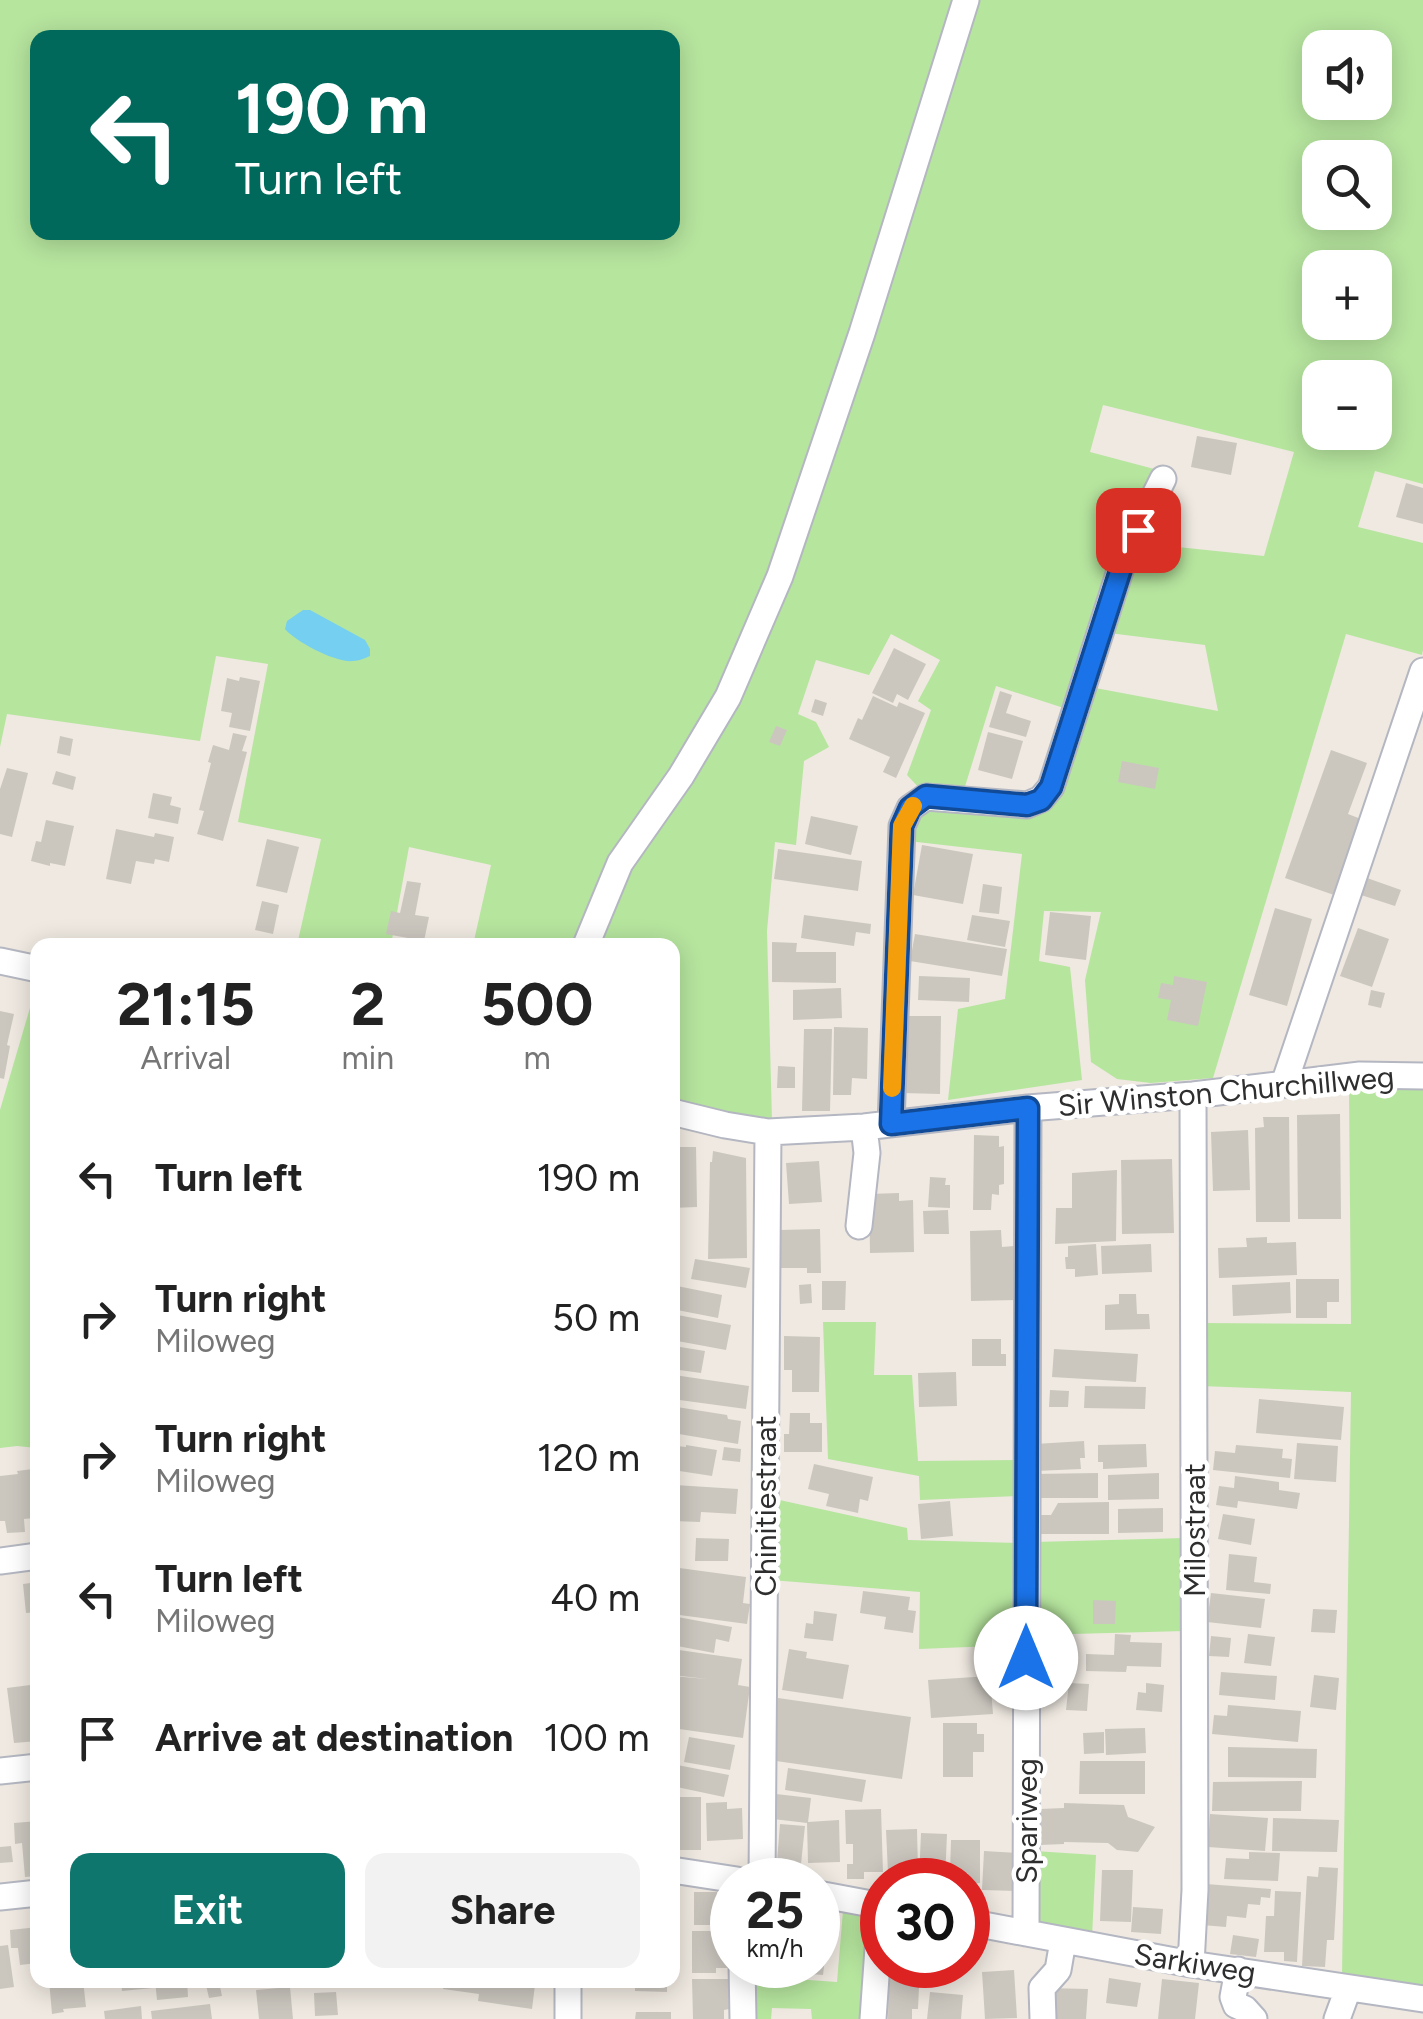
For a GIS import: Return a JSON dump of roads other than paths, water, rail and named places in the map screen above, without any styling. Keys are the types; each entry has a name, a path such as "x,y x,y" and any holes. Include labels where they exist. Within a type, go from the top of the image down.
{"street":[{"path":"589,938 620,863 681,776 728,697 780,576 862,333 966,0"},
{"path":"891,1124 902,826 910,808 926,796 1027,805 1041,800 1051,787 1125,556 1163,479"},
{"path":"1284,1084 1423,671"},
{"path":"0,961 30,967"},
{"name":"Sir Winston Churchillweg","path":"680,1114 768,1132 864,1127 1360,1075 1423,1076"},
{"name":"Milostraat","path":"1191,1964 1195,1890 1193,1095"},
{"name":"Spariweg","path":"1026,1933 1028,1108"},
{"path":"859,1226 867,1153 864,1127"},
{"name":"Chinitiestraat","path":"762,1858 768,1132"},
{"path":"0,1561 30,1557"},
{"path":"0,1772 30,1768"},
{"path":"680,1871 710,1876"},
{"path":"0,1897 30,1895"},
{"name":"Sarkiweg","path":"990,1926 1191,1964 1423,1999"},
{"path":"1042,2019 1042,1988 1058,1970 1064,1940"},
{"path":"1238,1970 1233,1997 1236,2005 1254,2019"},
{"path":"568,1988 568,2019"},
{"path":"742,1988 743,2019"},
{"path":"873,2019 875,1988"},
{"path":"1336,2019 1348,1989"}],"water":[{"path":"303,610 310,610 365,640 370,656 346,661 298,640 285,629 287,621"}]}
